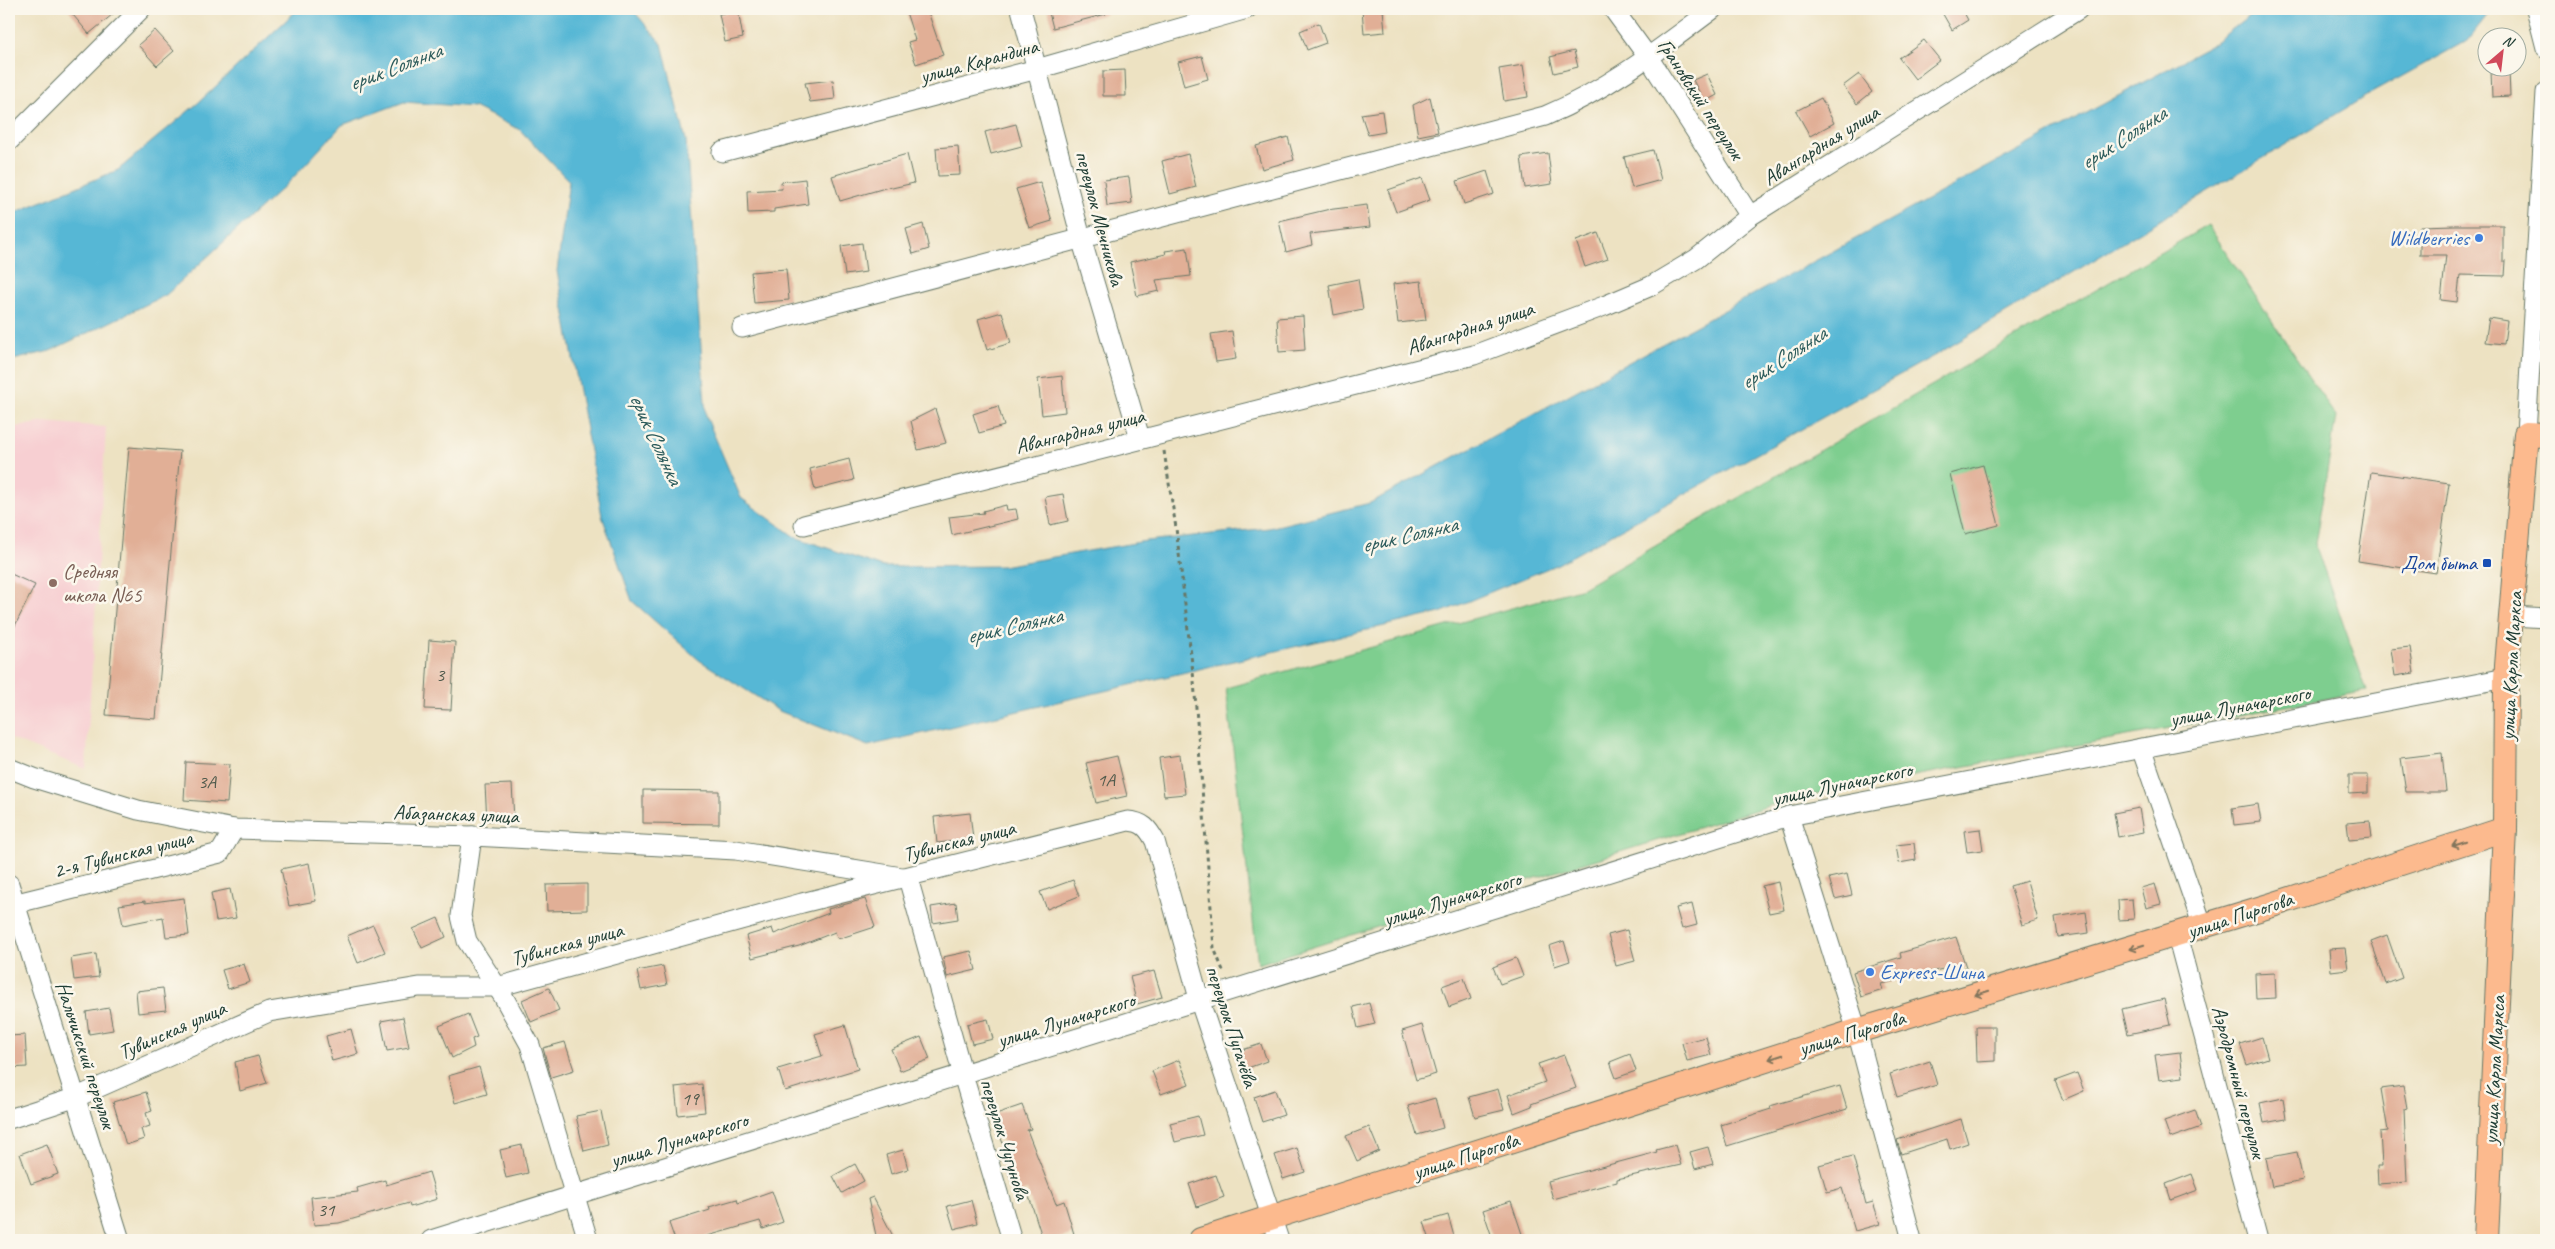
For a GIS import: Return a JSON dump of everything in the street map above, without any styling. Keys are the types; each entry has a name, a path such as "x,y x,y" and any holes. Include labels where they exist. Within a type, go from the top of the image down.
{"main road":[{"name":"улица Карла Маркса","path":"2486,1240 2505,829 2506,678 2536,435"},
{"name":"улица Пирогова","path":"1201,1240 1857,1031 2204,927 2505,829"}],"street":[{"path":"9,141 141,9"},
{"name":"переулок Мечникова","path":"1021,9 1081,238 1140,438"},
{"name":"улица Карандина","path":"722,152 1038,70 1247,9"},
{"name":"Грановский переулок","path":"1612,9 1648,58 1750,216"},
{"path":"742,328 1545,116 1578,102 1648,58 1714,9"},
{"name":"Авангардная улица","path":"804,525 1140,438 1474,355 1604,306 1651,286 1696,260 1750,216 2079,9"},
{"path":"2536,9 2546,48"},
{"name":"улица Карла Маркса","path":"2536,435 2546,92"},
{"path":"2513,616 2546,618"},
{"name":"улица Луначарского","path":"431,1240 1200,1002 1789,816 2506,678"},
{"path":"2142,748 2204,927"},
{"name":"Абазанская улица","path":"9,768 34,778 138,810 234,829 472,836 736,850 908,878"},
{"path":"1789,816 1857,1031 1912,1240"},
{"name":"Тувинская улица","path":"9,1119 77,1097 269,1012 419,988 497,986 802,903 908,878 1128,821 1144,825"},
{"name":"переулок Пугачёва","path":"1144,825 1154,841 1200,1002 1279,1240"},
{"name":"2-я Тувинская улица","path":"11,904 220,854 234,829"},
{"path":"472,836 461,916 467,940 497,986 530,1045 588,1240"},
{"name":"переулок Чугунова","path":"908,878 963,1075 1012,1240"},
{"name":"Нальчикский переулок","path":"9,884 11,904 77,1097 120,1240"},
{"name":"Аэродромный переулок","path":"2176,935 2258,1240"}],"path":[{"path":"1162,434 1176,528 1194,681 1214,948 1232,992"}],"shaded area":[{"name":"Средняя школа N65","path":"45,422 106,427 86,769 9,738 9,428"}],"green space":[{"path":"2208,225 2336,417 2315,544 2367,691 1791,799 1258,964 1226,688 1583,588"}],"water":[{"name":"ерик Солянка","path":"298,9 632,9 662,44 686,140 706,416 741,498 795,537 883,567 1002,566 1146,541 1269,528 1370,503 2210,46 2259,9 2492,9 2468,40 2368,95 1941,352 1558,564 1440,613 868,746 779,711 699,660 632,601 602,516 557,271 569,181 520,130 474,107 404,102 342,125 290,181 166,295 50,351 9,361 9,215 118,170 198,103"}],"building":[{"path":"68,9 119,9 89,34"},
{"path":"905,9 927,9 943,55 916,64 908,42 915,40"},
{"path":"1048,9 1105,9 1106,14 1053,28"},
{"path":"1362,9 1383,9 1385,32 1364,34"},
{"path":"1940,9 1962,9 1968,20 1952,30"},
{"path":"738,10 743,38 725,42 719,14"},
{"path":"1319,23 1326,43 1307,50 1300,31"},
{"path":"155,30 174,51 157,66 138,45"},
{"path":"1924,40 1940,60 1915,79 1899,58"},
{"path":"1574,51 1578,67 1554,73 1550,57"},
{"path":"1202,56 1208,79 1184,86 1178,62"},
{"path":"1523,65 1528,97 1504,101 1499,69"},
{"path":"1125,70 1126,96 1103,96 1103,71"},
{"path":"1707,74 1717,95 1704,102 1693,80"},
{"path":"1859,74 1872,92 1857,104 1843,86"},
{"path":"2491,78 2509,78 2510,96 2492,97"},
{"path":"833,80 835,99 810,102 805,83"},
{"path":"1430,97 1438,132 1418,136 1413,105"},
{"path":"1821,98 1834,123 1810,136 1796,111"},
{"path":"1382,111 1385,132 1368,135 1361,114"},
{"path":"1016,124 1022,146 991,154 985,132"},
{"path":"1288,137 1294,160 1262,169 1256,146"},
{"path":"958,146 960,175 938,176 936,148"},
{"path":"1653,150 1661,180 1632,188 1624,157"},
{"path":"1548,153 1552,184 1525,188 1521,157"},
{"path":"907,154 914,183 892,188 892,186 840,201 832,176"},
{"path":"1188,154 1196,187 1170,194 1162,161"},
{"path":"1487,171 1494,194 1464,204 1457,181"},
{"path":"1129,177 1132,203 1107,206 1104,180"},
{"path":"1422,178 1430,200 1396,212 1388,190"},
{"path":"805,179 808,204 774,209 774,212 748,213 747,191 782,189 781,182"},
{"path":"1040,182 1052,221 1029,228 1016,189"},
{"path":"1367,205 1370,227 1310,234 1312,245 1286,252 1279,221 1326,210"},
{"path":"923,224 929,249 913,254 906,229"},
{"path":"2503,225 2503,261 2506,261 2505,276 2460,275 2457,302 2441,300 2446,255 2420,255 2420,226"},
{"path":"1598,233 1608,259 1585,267 1576,241"},
{"path":"862,243 866,272 845,275 841,246"},
{"path":"1187,248 1191,276 1156,280 1159,291 1137,296 1130,262 1166,254 1165,251"},
{"path":"786,269 789,300 754,303 751,272"},
{"path":"1358,279 1363,309 1334,315 1329,285"},
{"path":"1421,281 1426,320 1398,323 1393,284"},
{"path":"1002,312 1011,343 987,350 978,319"},
{"path":"1303,316 1305,350 1279,352 1277,318"},
{"path":"2489,318 2507,321 2504,344 2485,342"},
{"path":"1232,331 1236,359 1216,362 1211,334"},
{"path":"1062,376 1065,412 1042,415 1038,379"},
{"path":"998,406 1004,426 979,433 973,414"},
{"path":"935,409 946,443 918,450 911,421"},
{"path":"129,447 180,451 156,719 106,715"},
{"path":"849,459 854,480 815,490 810,469"},
{"path":"1983,465 1999,525 1965,534 1950,474"},
{"path":"2371,472 2449,483 2436,573 2358,561"},
{"path":"1063,494 1068,521 1050,525 1045,497"},
{"path":"1006,505 1007,510 1016,509 1018,519 952,535 949,517 984,513 983,511"},
{"name":"Средняя школа N65","path":"9,573 35,585 9,638"},
{"path":"429,640 455,642 451,710 425,709"},
{"path":"2410,647 2414,673 2395,676 2391,649"},
{"path":"2442,753 2446,792 2406,792 2401,758"},
{"path":"1180,755 1185,794 1164,796 1159,758"},
{"path":"1117,756 1127,796 1096,803 1086,763"},
{"path":"186,762 230,764 227,803 184,800"},
{"path":"2349,775 2368,775 2368,793 2349,794"},
{"path":"512,784 514,820 487,821 485,785"},
{"path":"643,790 719,791 719,824 643,823"},
{"path":"2258,804 2261,822 2234,825 2232,808"},
{"path":"2139,808 2143,832 2118,837 2114,813"},
{"path":"970,813 973,839 937,843 934,817"},
{"path":"2370,821 2372,838 2349,840 2347,823"},
{"path":"1980,829 1983,850 1967,852 1964,831"},
{"path":"1914,843 1916,860 1899,863 1896,845"},
{"path":"309,863 316,901 289,906 281,869"},
{"path":"1847,874 1852,895 1835,899 1829,878"},
{"path":"1073,880 1079,896 1047,909 1040,892"},
{"path":"2027,881 2038,920 2022,925 2010,886"},
{"path":"1778,882 1784,910 1769,913 1762,886"},
{"path":"587,884 587,910 547,911 546,885"},
{"path":"2155,884 2161,904 2146,908 2141,888"},
{"path":"230,889 236,918 216,921 211,893"},
{"path":"184,898 189,935 166,937 163,917 123,925 119,905"},
{"path":"865,899 875,927 838,939 835,932 799,946 752,958 746,936 772,928 774,934 829,913 828,909"},
{"path":"2132,899 2134,919 2119,920 2118,900"},
{"path":"956,903 958,919 933,923 931,907"},
{"path":"1692,904 1697,925 1682,929 1676,908"},
{"path":"2086,912 2089,933 2058,937 2055,917"},
{"path":"438,918 446,937 422,948 413,929"},
{"path":"373,925 385,952 358,963 347,936"},
{"path":"1627,930 1635,961 1616,966 1608,935"},
{"path":"2387,935 2402,978 2386,984 2371,941"},
{"path":"1956,937 1966,967 1948,973 1947,968 1881,984 1883,990 1861,997 1853,972 1901,957 1900,953"},
{"path":"1564,941 1570,961 1555,966 1549,946"},
{"path":"2345,948 2348,969 2331,971 2329,949"},
{"path":"971,951 976,970 947,977 943,957"},
{"path":"96,954 99,977 74,980 71,958"},
{"path":"1516,958 1523,976 1500,984 1493,967"},
{"path":"244,964 250,982 228,989 222,970"},
{"path":"663,966 667,985 641,990 637,971"},
{"path":"1154,971 1162,997 1137,1004 1130,977"},
{"path":"2275,973 2276,998 2256,999 2255,974"},
{"path":"1464,978 1471,999 1449,1007 1442,986"},
{"path":"163,988 166,1010 138,1013 136,991"},
{"path":"549,988 559,1010 531,1022 522,1000"},
{"path":"2164,999 2170,1025 2128,1034 2122,1009"},
{"path":"1369,1003 1375,1024 1358,1028 1353,1007"},
{"path":"109,1008 113,1030 89,1034 86,1012"},
{"path":"468,1014 477,1037 472,1039 474,1047 452,1058 439,1026"},
{"path":"403,1017 409,1047 387,1051 381,1021"},
{"path":"988,1019 993,1039 972,1044 967,1024"},
{"path":"845,1025 858,1069 785,1091 778,1069 822,1056 815,1034"},
{"path":"1422,1025 1436,1074 1416,1080 1402,1031"},
{"path":"1976,1027 1995,1027 1995,1061 1977,1062"},
{"path":"351,1029 358,1054 332,1061 326,1036"},
{"path":"25,1035 27,1067 9,1068 9,1036"},
{"path":"921,1037 930,1059 900,1071 891,1049"},
{"path":"1706,1037 1711,1055 1687,1061 1682,1043"},
{"path":"2262,1037 2268,1058 2247,1065 2240,1044"},
{"path":"565,1042 574,1070 551,1077 543,1048"},
{"path":"1261,1044 1267,1061 1245,1069 1239,1051"},
{"path":"2180,1052 2183,1077 2159,1080 2155,1055"},
{"path":"1630,1054 1636,1071 1616,1078 1610,1062"},
{"path":"1564,1055 1576,1088 1531,1104 1532,1106 1514,1113 1508,1095 1545,1082 1538,1064"},
{"path":"258,1056 267,1083 240,1091 235,1062"},
{"path":"1179,1060 1189,1084 1161,1094 1152,1071"},
{"path":"1930,1061 1937,1085 1897,1097 1890,1074"},
{"path":"479,1067 487,1094 455,1103 448,1076"},
{"path":"2077,1073 2084,1091 2063,1100 2055,1081"},
{"path":"702,1084 705,1112 678,1115 675,1087"},
{"path":"1840,1086 1847,1109 1727,1146 1721,1125 1771,1109 1770,1106"},
{"path":"2403,1086 2407,1108 2404,1109 2407,1182 2378,1184 2377,1166 2382,1166 2380,1132 2388,1131 2381,1089"},
{"path":"1498,1089 1504,1110 1475,1117 1469,1097"},
{"path":"1275,1090 1284,1115 1262,1122 1254,1097"},
{"path":"146,1092 152,1111 146,1113 150,1126 141,1129 144,1139 126,1145 113,1102"},
{"path":"1435,1098 1443,1128 1417,1135 1408,1106"},
{"path":"2283,1098 2286,1119 2264,1123 2260,1103"},
{"path":"1022,1105 1031,1129 1027,1130 1056,1204 1064,1201 1074,1234 1055,1240 1043,1240 1027,1190 1017,1194 1006,1166 1010,1164 993,1115"},
{"path":"2195,1110 2201,1127 2170,1138 2164,1121"},
{"path":"601,1111 608,1145 584,1151 576,1116"},
{"path":"1198,1116 1203,1135 1175,1142 1170,1123"},
{"path":"1961,1119 1968,1143 1950,1149 1947,1139 1901,1154 1897,1140"},
{"path":"1369,1127 1379,1151 1357,1161 1346,1136"},
{"path":"47,1144 58,1174 31,1184 20,1154"},
{"path":"522,1145 528,1173 506,1178 500,1150"},
{"path":"1675,1145 1681,1165 1617,1179 1617,1182 1553,1199 1548,1181 1657,1152 1656,1150"},
{"path":"1708,1147 1713,1164 1695,1169 1690,1152"},
{"path":"1297,1148 1305,1172 1283,1179 1275,1155"},
{"path":"903,1150 908,1169 891,1174 886,1155"},
{"path":"2297,1152 2303,1181 2272,1187 2266,1158"},
{"path":"1853,1156 1866,1204 1873,1202 1880,1224 1855,1231 1842,1188 1827,1192 1819,1165"},
{"path":"855,1164 864,1181 842,1193 833,1176"},
{"path":"429,1172 437,1199 410,1207 409,1203 339,1223 314,1225 311,1197 358,1192 357,1188 385,1180 386,1185"},
{"path":"2192,1174 2198,1190 2171,1200 2166,1184"},
{"path":"1216,1175 1224,1197 1197,1207 1189,1184"},
{"path":"772,1191 783,1222 763,1229 760,1221 704,1237 705,1240 675,1240 669,1223 710,1210 709,1207 737,1199 738,1203"},
{"path":"873,1197 895,1240 877,1240 868,1199"},
{"path":"971,1200 977,1223 954,1229 947,1206"},
{"path":"1511,1201 1524,1240 1493,1240 1483,1210"},
{"path":"1448,1215 1455,1240 1430,1240 1424,1222"}],"place":[{"name":"Wildberries","path":"2479,238"},
{"name":"Дом быта","path":"2487,563"},
{"name":"Средняя школа N65","path":"53,583"},
{"name":"Express-Шина","path":"1870,972"}]}
